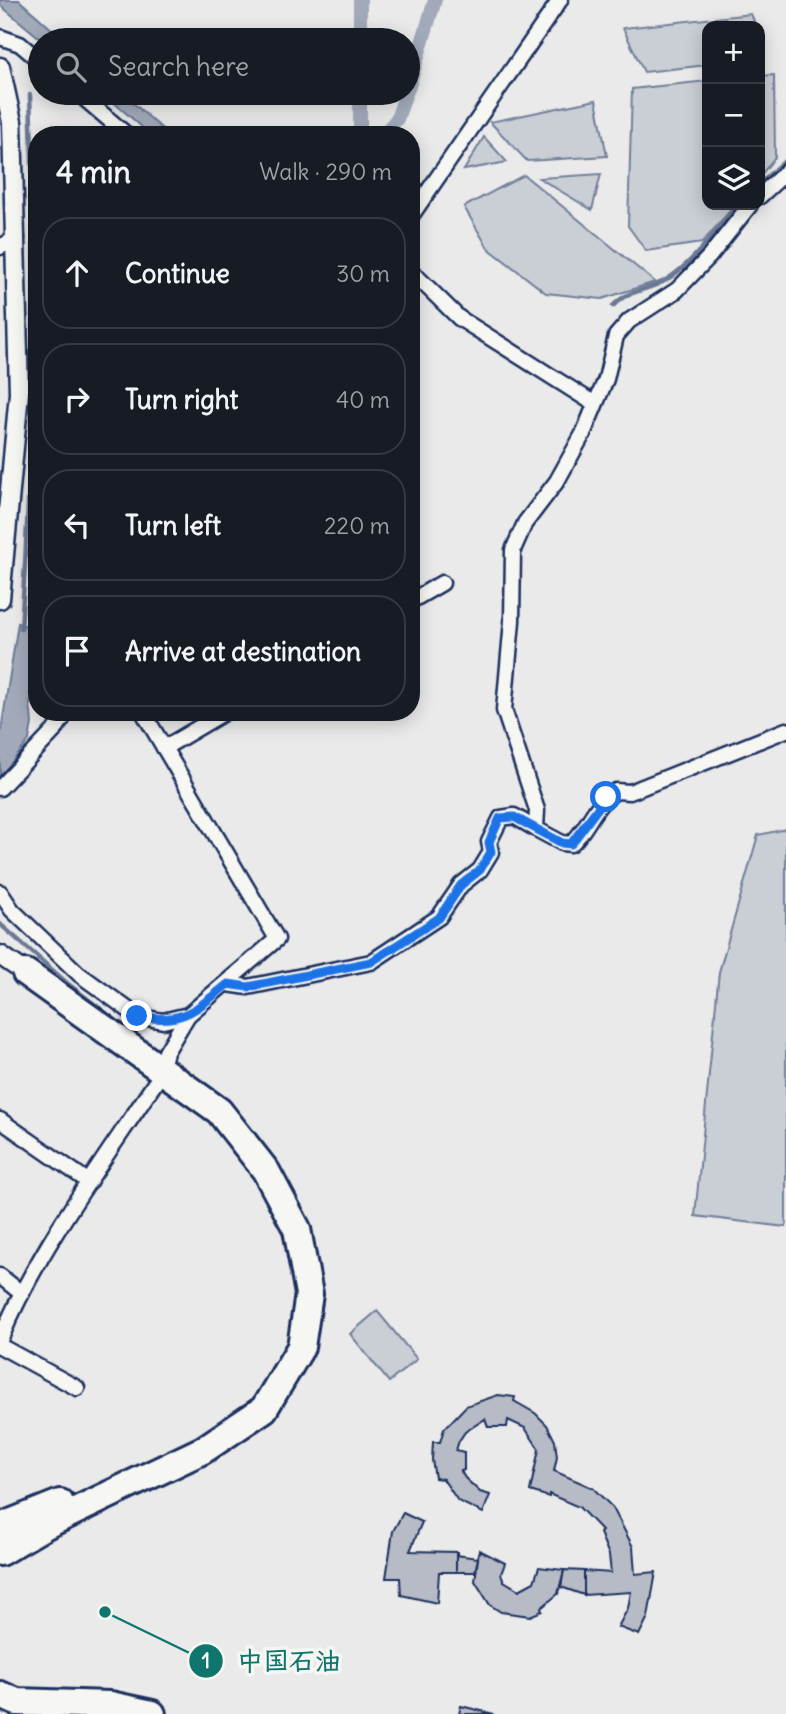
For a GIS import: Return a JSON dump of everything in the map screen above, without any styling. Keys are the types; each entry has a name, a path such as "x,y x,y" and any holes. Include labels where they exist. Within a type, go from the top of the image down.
{"highway":[{"path":"0,1527 203,1450 264,1409 301,1347 309,1294 296,1229 266,1171 219,1111 26,973"},
{"path":"0,1552 46,1525 161,1468"},
{"path":"0,1695 17,1702 110,1706 152,1714"}],"street":[{"path":"420,203 560,0"},
{"path":"0,37 20,44 28,51"},
{"path":"0,67 12,122 19,393 0,599"},
{"path":"92,105 116,126"},
{"path":"765,191 786,172"},
{"path":"536,829 537,810 504,710 512,621 513,550 525,523 557,481 583,434 606,379 616,337 629,321 677,290 709,257 746,210"},
{"path":"0,247 17,238"},
{"path":"420,280 459,318 595,404"},
{"path":"420,596 442,583"},
{"path":"0,788 61,721"},
{"path":"148,721 277,939 253,957 228,984 188,1015 164,1057"},
{"path":"164,748 210,721"},
{"path":"228,984 248,987 371,962 439,918 461,885 480,870 491,852 489,842 500,818 514,817 562,843 571,844 580,836 596,807 616,791 630,792 786,730"},
{"path":"0,892 12,910 79,974 137,1016 163,1021 188,1015"},
{"path":"0,955 26,973"},
{"path":"0,1340 20,1292 155,1083"},
{"path":"0,1120 89,1182"},
{"path":"0,1276 20,1292"},
{"path":"0,1346 77,1388"}],"shaded area":[{"path":"751,14 754,21 702,21 702,66 644,72 623,28"},
{"path":"774,75 775,157 765,170 765,84 765,76"},
{"path":"702,82 702,210 731,210 702,243 646,251 628,226 632,89"},
{"path":"596,100 607,156 527,161 490,122"},
{"path":"484,137 507,162 464,170"},
{"path":"601,174 592,210 539,178"},
{"path":"524,175 655,282 602,299 546,293 488,248 464,207"},
{"path":"786,829 786,1227 695,1216 719,972 758,835"},
{"path":"377,1311 417,1359 389,1382 350,1334"}],"water":[{"path":"0,0 19,0 50,28 28,28 0,5"},
{"path":"117,105 135,105 159,126 141,126"},
{"path":"18,623 28,627 28,721 32,723 29,740 0,778 0,737"}],"building":[{"path":"498,1395 515,1397 514,1401 535,1413 547,1425 555,1441 557,1457 554,1471 593,1488 613,1508 633,1547 635,1574 656,1572 648,1617 639,1635 618,1627 628,1608 631,1592 584,1595 584,1571 611,1573 609,1555 600,1533 602,1531 579,1507 549,1494 549,1497 530,1491 539,1449 525,1428 508,1420 507,1427 488,1427 485,1419 465,1432 459,1441 456,1450 464,1452 464,1470 461,1471 465,1478 480,1492 490,1495 483,1513 458,1501 443,1479 435,1478 433,1442 440,1442 444,1429 466,1406"},
{"path":"403,1513 422,1522 410,1551 457,1552 456,1572 439,1572 437,1603 401,1595 400,1578 386,1578 393,1531"},
{"path":"479,1550 505,1563 501,1574 504,1581 519,1590 534,1582 539,1567 564,1570 558,1594 541,1608 542,1611 530,1616 501,1612 490,1605 475,1581"},
{"path":"456,1555 478,1558 475,1572 456,1572"},
{"path":"564,1570 584,1571 584,1595 561,1587"},
{"path":"461,1706 494,1714 459,1714"}],"waterway":[{"path":"360,0 360,28"},
{"path":"420,49 435,0"},
{"path":"30,105 31,126"},
{"path":"360,105 360,126"},
{"path":"391,126 397,119 402,105"},
{"path":"765,179 786,160"},
{"path":"613,306 625,296 659,284 686,265 733,210"},
{"path":"21,629 28,496"},
{"path":"0,924 67,983 123,1026"}],"place":[{"name":"中国石油","path":"105,1612"}],"route":[{"path":"137,1016 163,1021 188,1015 228,984 248,987 371,962 439,918 461,885 480,870 491,852 489,842 500,818 514,817 562,843 571,844 580,836 596,807 606,797"}]}
